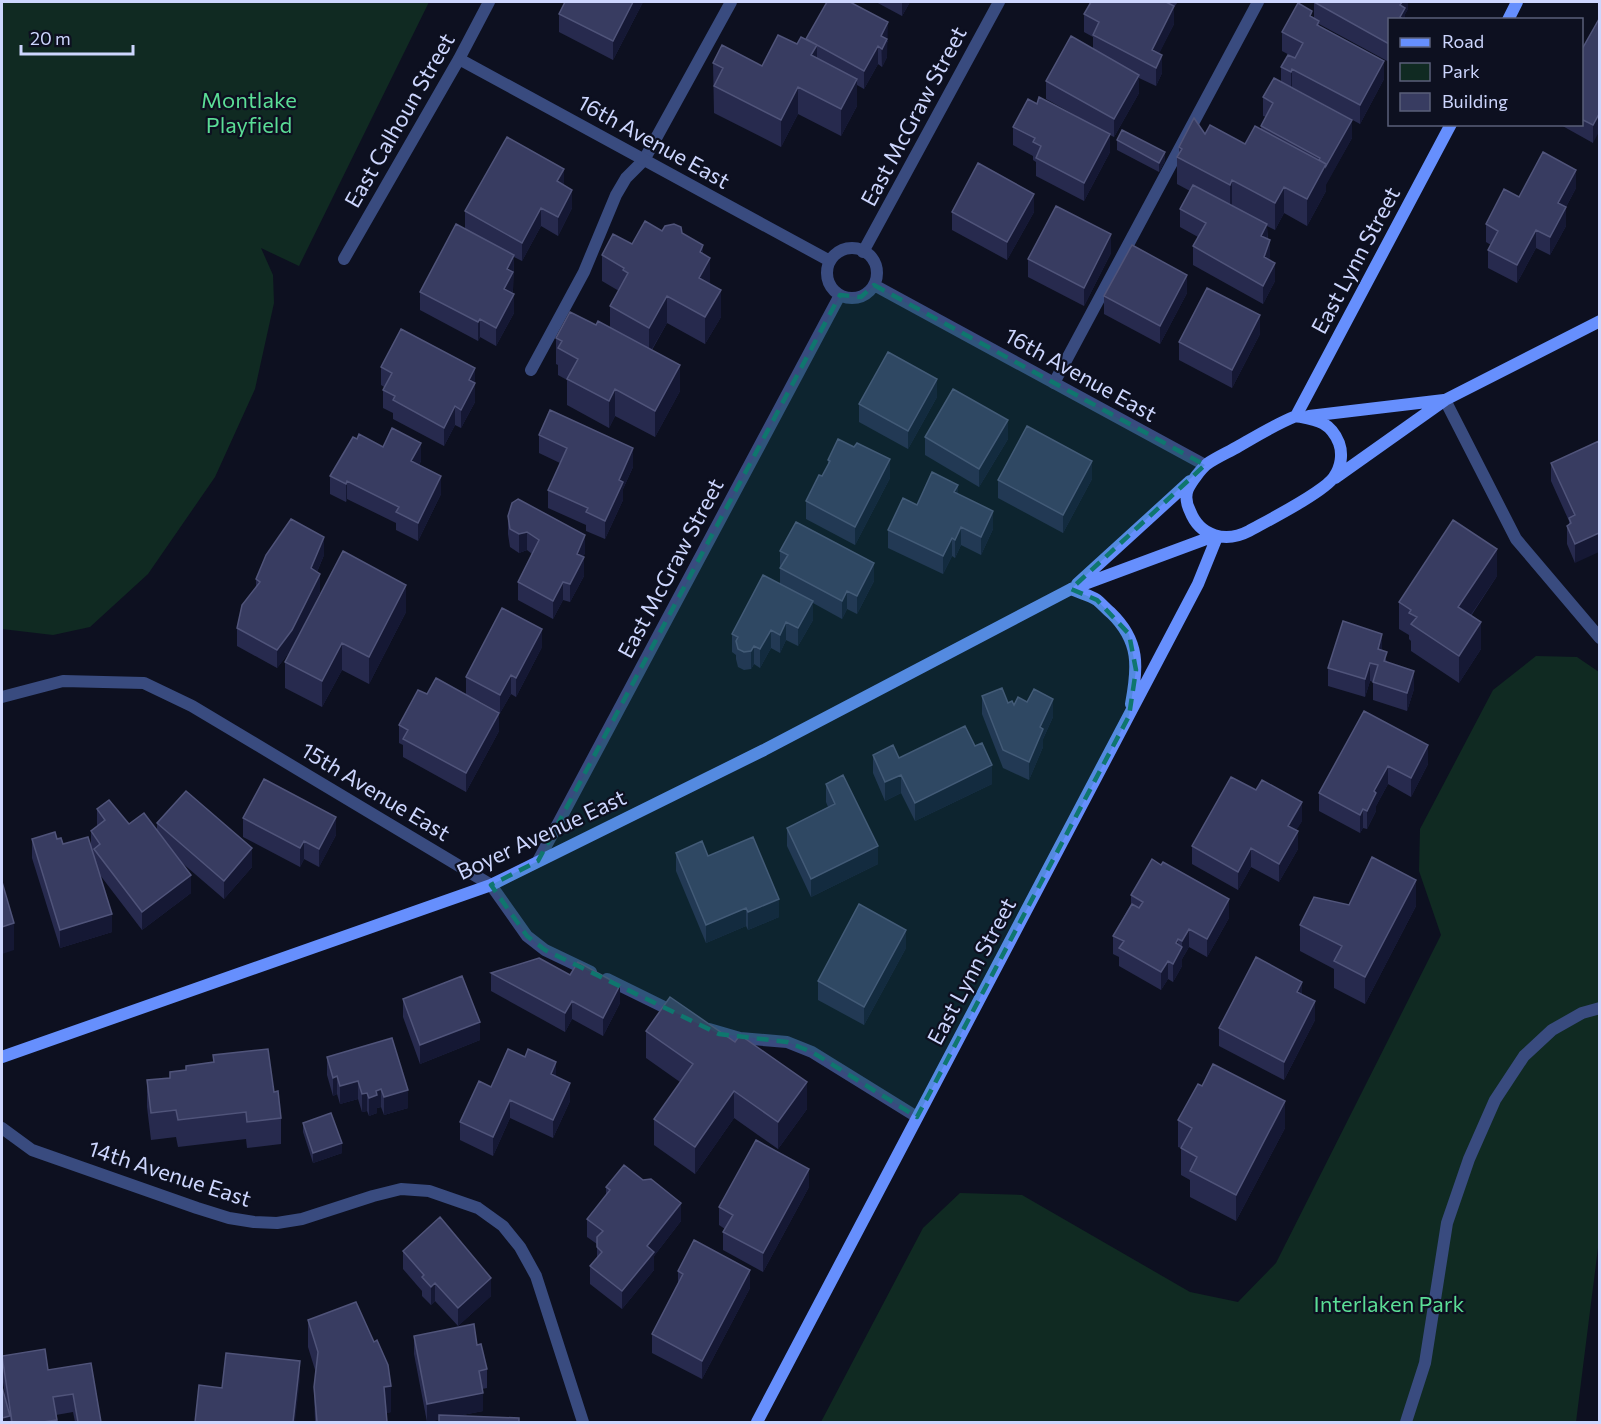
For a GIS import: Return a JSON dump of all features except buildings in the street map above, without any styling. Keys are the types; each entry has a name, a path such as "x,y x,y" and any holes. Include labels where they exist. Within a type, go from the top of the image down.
{"street":[{"name":"East Calhoun Street","path":"344,259 459,59 489,2"},
{"path":"531,370 584,272 616,195 626,178 645,160 731,2"},
{"name":"East McGraw Street","path":"863,252 999,2"},
{"path":"1054,383 1258,2"},
{"path":"1509,18 1517,2"},
{"name":"16th Avenue East","path":"459,59 830,261"},
{"name":"East Lynn Street","path":"1298,417 1450,126"},
{"path":"854,248 863,252 873,260 876,268 874,285 861,297 840,295 831,287 827,279 830,261 846,249 854,248"},
{"name":"16th Avenue East","path":"874,285 1054,383 1203,468"},
{"name":"East McGraw Street","path":"538,861 840,295"},
{"path":"1334,478 1445,400 1599,321"},
{"path":"1298,417 1445,400"},
{"path":"1445,400 1516,539 1599,638"},
{"path":"1298,417 1325,423 1335,434 1341,449 1340,464 1334,478"},
{"name":"Boyer Avenue East","path":"1071,589 1203,468 1281,422 1298,417"},
{"path":"1203,468 1188,490 1187,505 1193,519 1203,531 1216,536"},
{"name":"Boyer Avenue East","path":"2,1057 491,885 764,750 1071,589 1216,536 1232,538 1323,489 1334,478"},
{"name":"East Lynn Street","path":"757,1422 1198,584 1216,536"},
{"path":"1071,589 1097,600 1129,634 1135,651 1136,670 1129,716"},
{"name":"15th Avenue East","path":"2,697 63,681 144,683 192,706 491,885 527,936 545,950 719,1034 787,1042 812,1052 918,1117"},
{"path":"1407,1422 1425,1363 1447,1223 1469,1159 1495,1100 1524,1056 1552,1030 1582,1013 1599,1008"},
{"name":"14th Avenue East","path":"2,1128 32,1150 229,1218 277,1223 302,1219 373,1196 401,1190 429,1191 478,1208 503,1226 520,1247 536,1276 583,1422"}],"highlighted area":[{"path":"874,285 1205,465 1071,589 1097,600 1129,634 1136,670 1129,716 917,1117 812,1052 787,1042 719,1034 545,950 527,936 491,885 538,861 840,295 861,297"}],"green space":[{"name":"Montlake Playfield","path":"2,2 429,2 299,266 261,248 273,275 274,303 255,389 215,477 148,574 90,627 53,635 2,629"},
{"name":"Interlaken Park","path":"1536,656 1577,657 1599,672 1600,1232 1576,1422 821,1422 923,1228 960,1193 1022,1195 1190,1292 1238,1302 1276,1263 1441,935 1419,871 1420,829 1493,690"}]}
